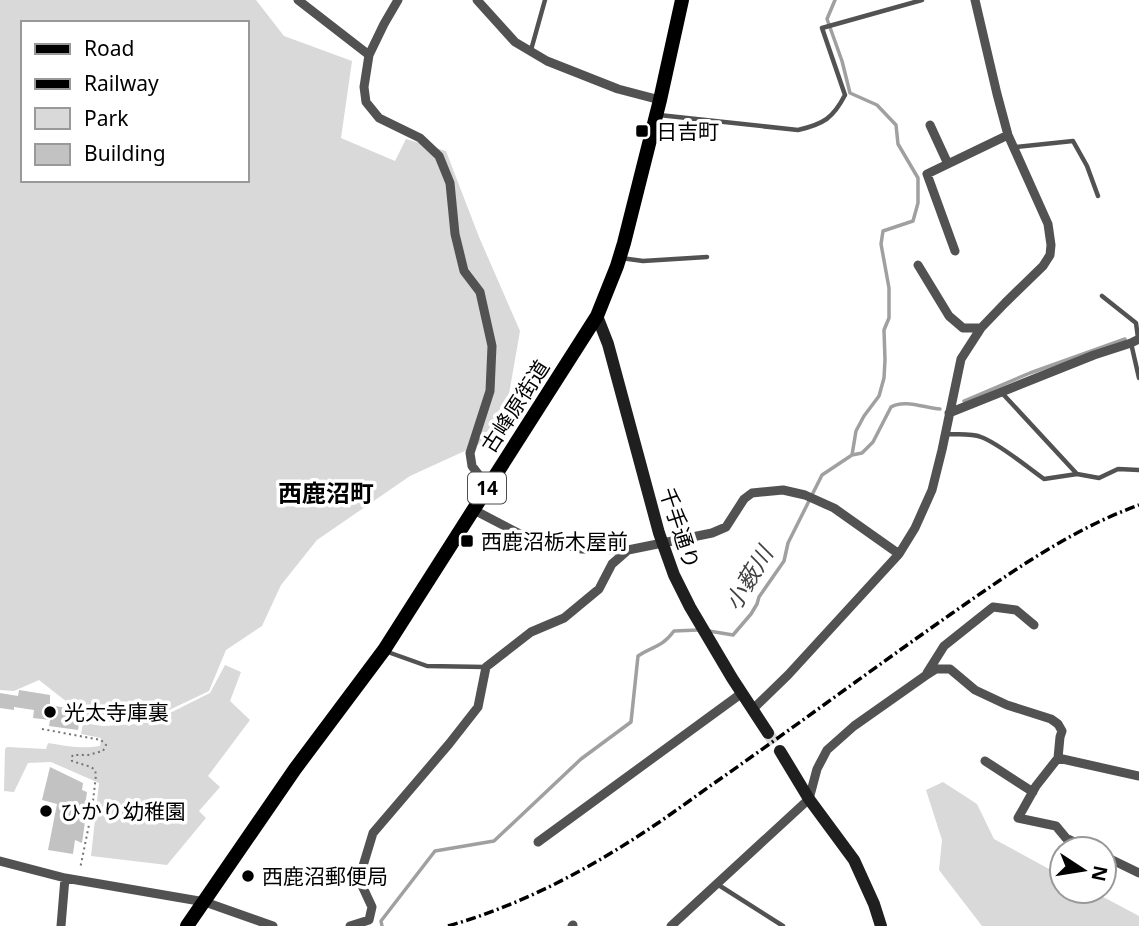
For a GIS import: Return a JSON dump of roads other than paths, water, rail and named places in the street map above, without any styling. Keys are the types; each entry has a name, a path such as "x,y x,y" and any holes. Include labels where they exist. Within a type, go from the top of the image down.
{"main road":[{"name":"古峰原街道","path":"187,926 295,769 384,650 597,316 619,258 658,108 682,0"}],"street":[{"path":"298,0 369,55"},
{"path":"398,0 369,55 364,87 366,102 379,118 421,138 439,156 450,183 455,234 464,271 480,292 492,346 490,391 470,453 472,466 488,487"},
{"path":"477,0 515,42 547,61 658,108"},
{"path":"752,710 899,554 915,528 932,490 961,359 981,328 1043,267 1049,255 1051,245 1048,224 1008,135 975,0"},
{"path":"930,125 948,164"},
{"path":"955,251 927,174 1008,135"},
{"path":"918,265 949,316 963,328 981,328"},
{"name":"千手通り","path":"597,316 608,344 657,525 674,576 690,607 768,733"},
{"path":"949,413 1136,340"},
{"path":"474,510 520,534 581,549 628,550 712,533 726,527 744,499 752,493 783,490 805,495 834,508 899,554"},
{"path":"350,926 370,923 372,907 359,879 373,833 478,707 486,667 531,632 564,618 590,597 599,589 615,561 628,550"},
{"path":"923,677 944,646 993,607 1016,610 1034,625"},
{"path":"671,926 810,799 817,769 827,750 854,726 936,669 950,669 975,690 1058,724 1062,732 1059,737 1058,758 1018,818 1056,826 1064,835"},
{"path":"538,842 742,693"},
{"path":"780,751 810,799 855,860 881,926"},
{"path":"1058,758 1139,776"},
{"path":"985,761 1033,792"},
{"path":"0,860 65,878 205,902 273,926"},
{"path":"1118,863 1139,873"},
{"path":"61,926 65,878"}],"lane":[{"path":"531,51 545,0"},
{"path":"658,108 798,130 818,125 837,110 845,95 822,28 922,0"},
{"path":"1014,147 1073,141 1087,166 1098,196"},
{"path":"619,258 643,261 707,257"},
{"path":"1102,296 1136,323 1139,378"},
{"path":"1002,392 1077,474"},
{"path":"944,435 981,437 1044,479 1077,474 1099,478 1118,469 1139,470"},
{"path":"384,650 427,666 486,667"},
{"path":"717,884 783,926"}],"waterway":[{"path":"835,0 827,19 850,93 877,105 896,125 898,144 918,178 918,203 913,221 883,231 881,244 889,288 889,318 884,330 884,378 879,396 856,431 852,455"},
{"path":"964,401 1030,373 1125,339"},
{"name":"小薮川","path":"709,631 733,635 751,614 759,597 784,561 788,543 822,475 852,455 862,453 873,442 891,407 908,404 940,409"},
{"path":"382,926 381,921 435,851 494,841 581,759 631,722 638,656 661,643 674,631 698,630"}],"tunnel":[{"path":"768,733 780,751"}],"railway":[{"path":"448,926 528,897 604,857 668,816 1018,568 1089,527 1139,505"}],"place":[{"name":"日吉町","path":"642,131"},
{"name":"西鹿沼栃木屋前","path":"467,541"},
{"name":"光太寺庫裏","path":"50,712"},
{"name":"ひかり幼稚園","path":"46,811"},
{"name":"西鹿沼郵便局","path":"248,876"}],"district":[{"name":"西鹿沼町","path":"326,492"}]}
